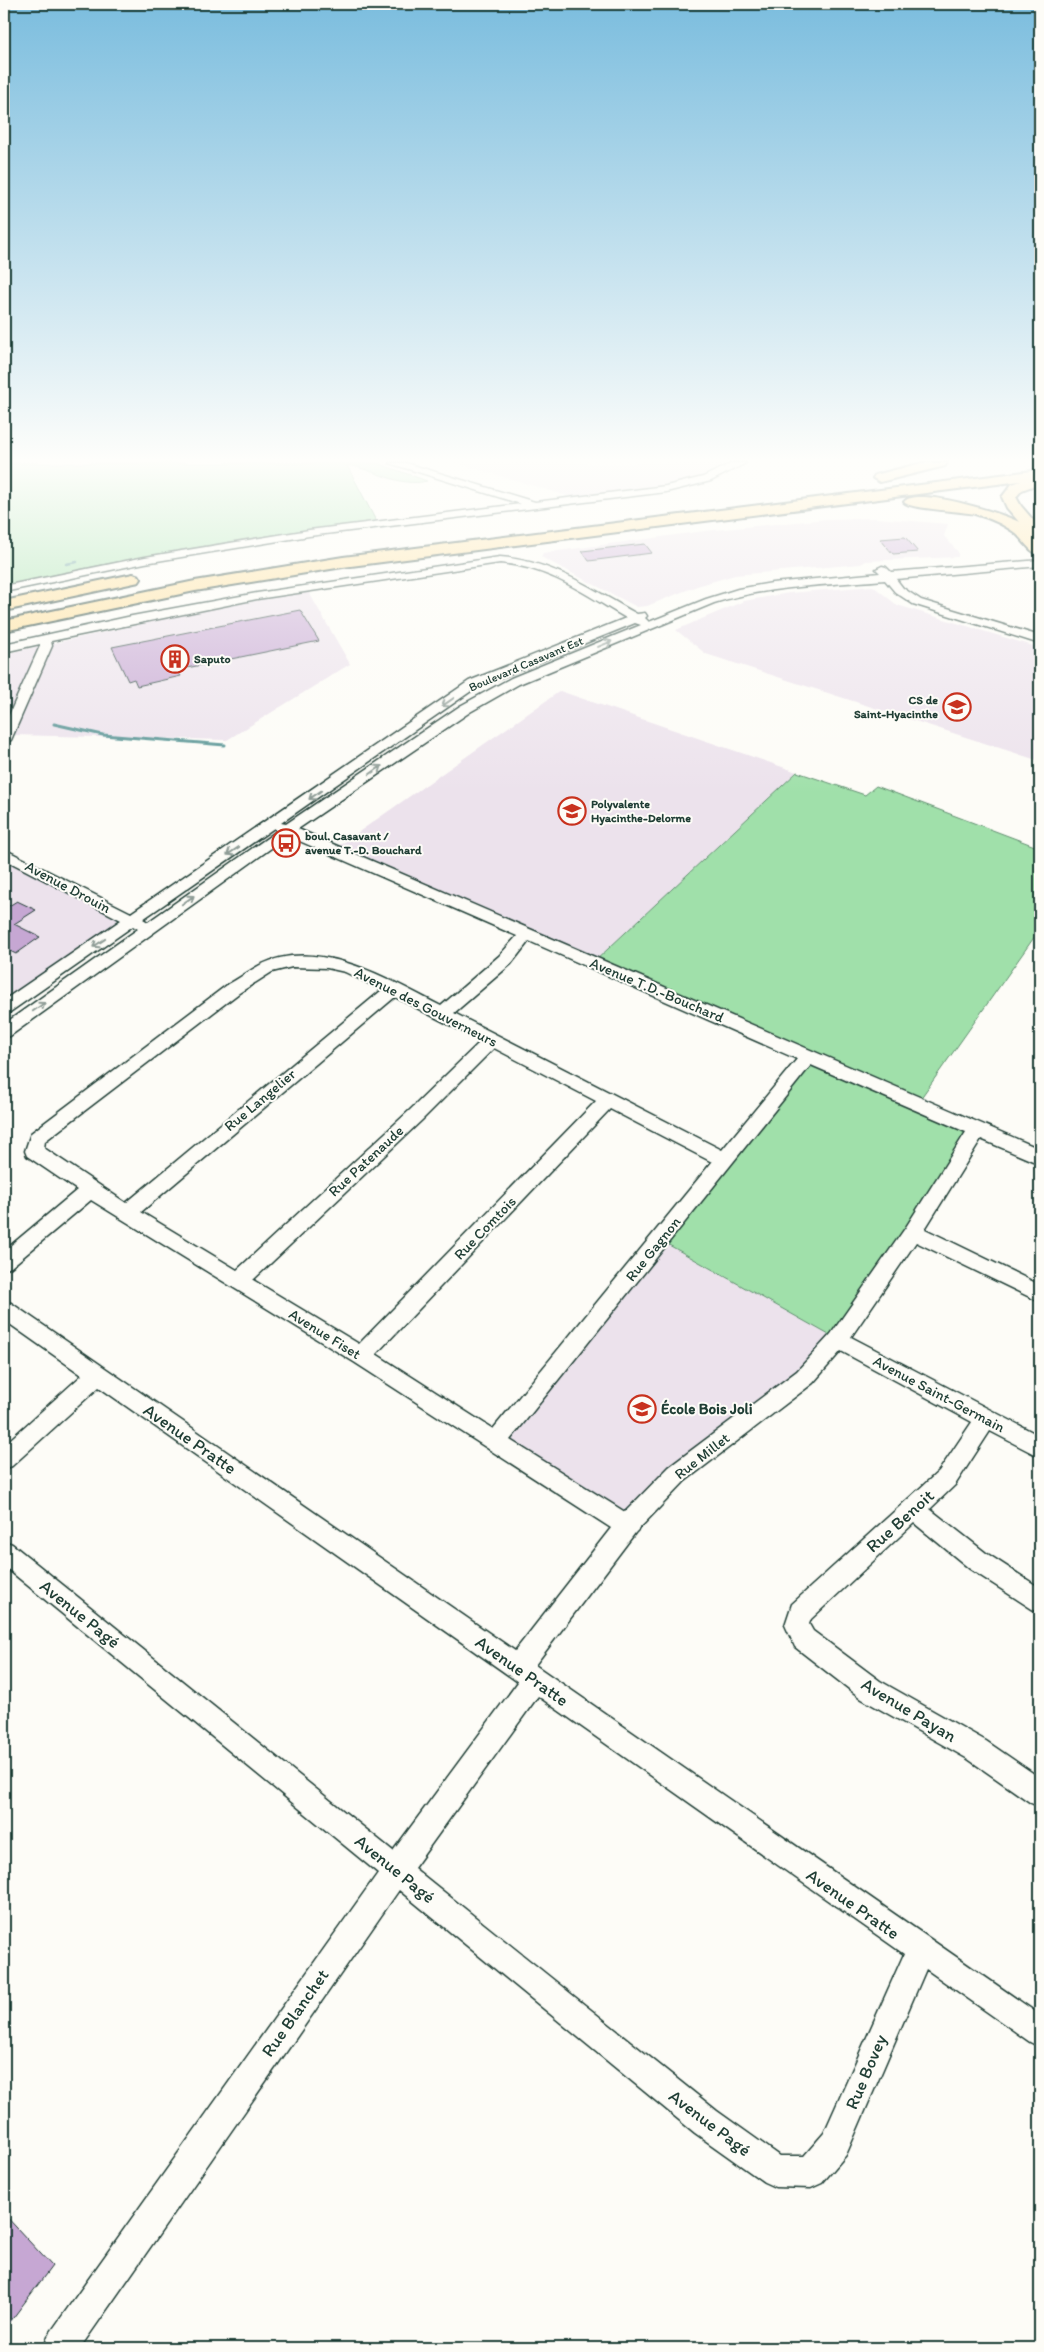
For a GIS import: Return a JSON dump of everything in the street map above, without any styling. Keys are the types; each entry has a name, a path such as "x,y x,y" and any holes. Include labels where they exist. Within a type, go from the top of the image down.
{"highway":[{"path":"4,626 143,596 274,573"},
{"path":"4,606 146,577"}],"street":[{"path":"4,589 83,573"},
{"path":"4,648 257,596 411,573"},
{"path":"553,573 651,626"},
{"name":"Boulevard Casavant Est","path":"691,596 719,586 752,579 870,573"},
{"name":"Boulevard Casavant Est","path":"4,1032 148,928 464,709 515,681 716,599 745,591 878,573"},
{"path":"885,573 904,595 917,602 1040,640"},
{"name":"Boulevard Casavant Est","path":"4,1008 273,824 473,684 650,612"},
{"path":"4,740 46,646 47,642 45,639"},
{"path":"333,850 323,836 322,825 336,797"},
{"name":"Avenue T.D.-Bouchard","path":"273,824 977,1128 1040,1157"},
{"name":"Avenue Drouin","path":"4,853 132,921"},
{"path":"132,921 148,928"},
{"path":"442,1014 505,960 527,934"},
{"name":"Avenue des Gouverneurs","path":"37,1138 233,989 267,968 292,962 328,963 350,968 394,989 725,1160"},
{"name":"Rue Langelier","path":"127,1213 277,1085 394,989"},
{"name":"Rue Patenaude","path":"238,1281 416,1115 492,1040"},
{"name":"Rue Gagnon","path":"496,1441 809,1056"},
{"name":"Rue Comtois","path":"361,1356 608,1100"},
{"name":"Rue Millet","path":"525,1674 627,1526 678,1474 805,1377 838,1340 913,1232 966,1150 977,1128"},
{"name":"Avenue Fiset","path":"37,1138 34,1151 90,1190 361,1356 627,1526"},
{"path":"4,1262 90,1190"},
{"path":"913,1232 1040,1294"},
{"name":"Avenue Pratte","path":"4,1309 1040,2032"},
{"name":"Avenue Saint-Germain","path":"838,1340 1040,1447"},
{"path":"4,1459 97,1375"},
{"name":"Rue Benoit","path":"801,1612 947,1478 986,1419"},
{"path":"913,1509 978,1562 1040,1601"},
{"name":"Avenue Pagé","path":"4,1552 706,2122 775,2171 793,2173"},
{"name":"Avenue Payan","path":"801,1612 798,1625 804,1639 870,1690 977,1750 1040,1794"},
{"name":"Rue Blanchet","path":"60,2348 396,1870 525,1674"},
{"name":"Rue Bovey","path":"793,2173 811,2172 835,2144 920,1950"}],"shaded area":[{"path":"571,573 761,573 735,575 697,586 647,606 637,607"},
{"name":"CS de Saint-Hyacinthe","path":"873,586 897,605 1040,648 1040,761 706,654 676,630 744,601 789,593"},
{"path":"308,591 350,664 227,740 12,735 4,737 4,654 197,612"},
{"name":"Polyvalente Hyacinthe-Delorme","path":"560,691 797,772 594,962 333,850"},
{"path":"4,857 125,921 4,1003"},
{"name":"École Bois Joli","path":"660,1240 838,1340 627,1526 496,1441"}],"green space":[{"path":"4,573 65,573 4,586"},
{"path":"797,772 865,795 876,786 1040,848 1040,929 918,1102 977,1128 838,1340 660,1240 809,1056 594,962"}],"building":[{"name":"Saputo","path":"300,610 319,641 177,670 181,676 137,686 134,679 128,681 112,647"},
{"path":"17,901 36,910 14,924 40,937 16,954 4,948 4,909"},
{"path":"4,2214 52,2266 4,2330"}],"waterway":[{"path":"54,724 103,735 225,745"}],"place":[{"name":"Saputo","path":"175,659"},
{"name":"CS de Saint-Hyacinthe","path":"957,707"},
{"name":"Polyvalente Hyacinthe-Delorme","path":"572,811"},
{"name":"boul. Casavant / avenue T.-D. Bouchard","path":"286,843"},
{"name":"École Bois Joli","path":"642,1409"}]}
